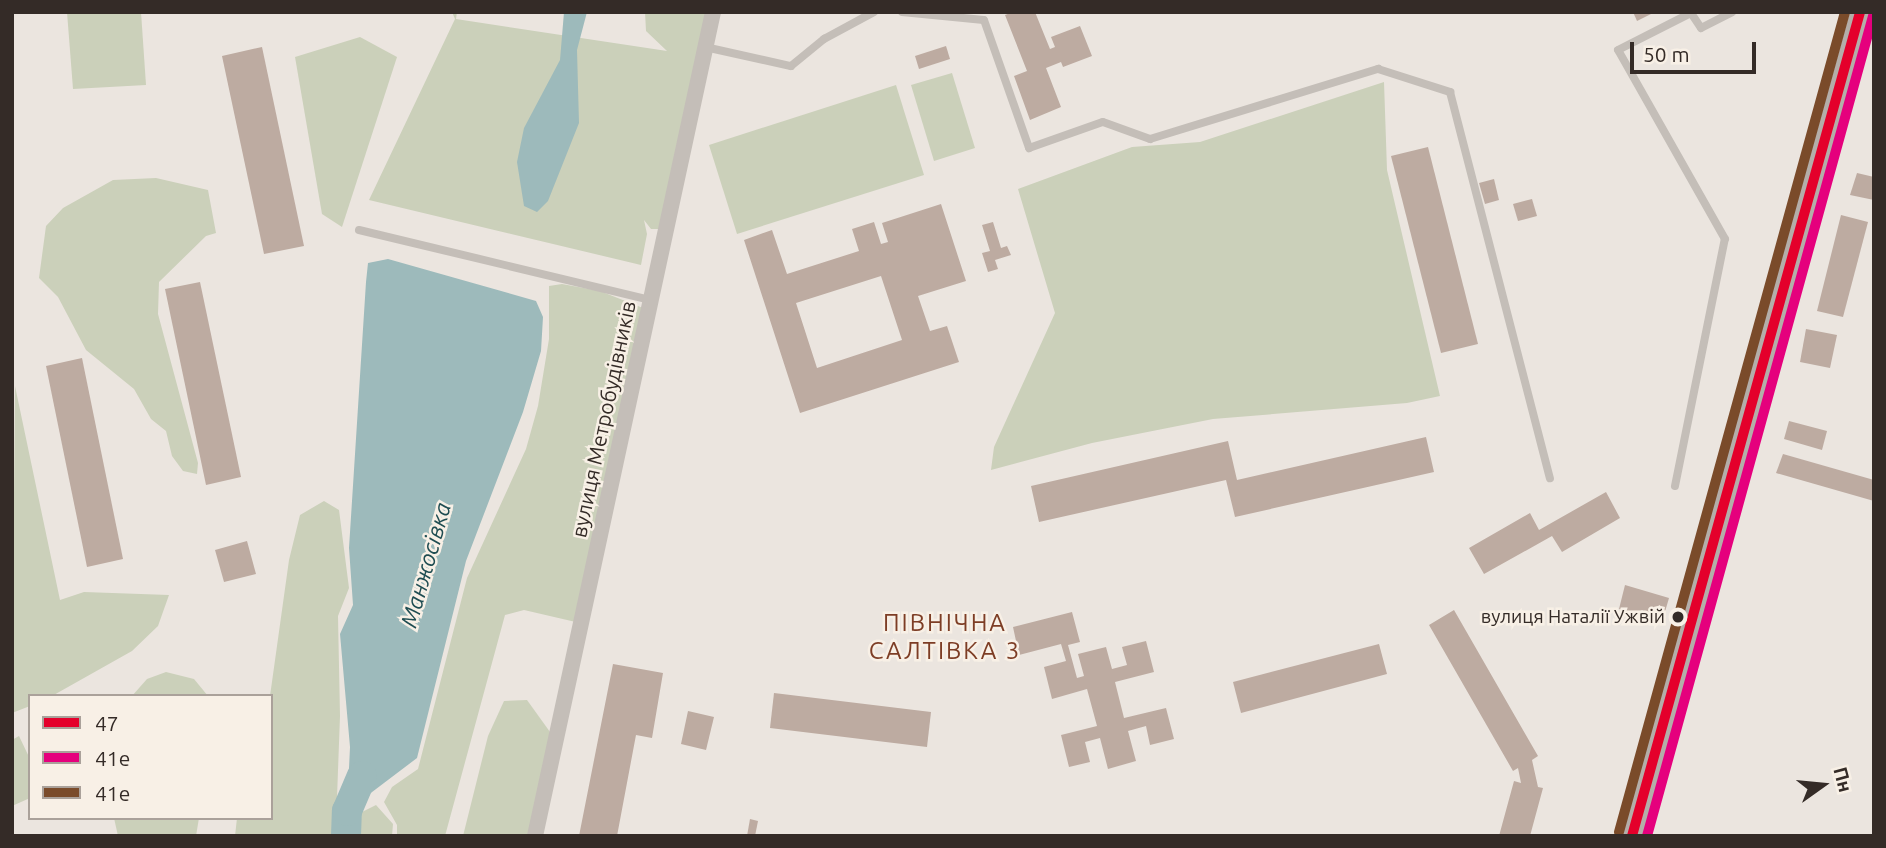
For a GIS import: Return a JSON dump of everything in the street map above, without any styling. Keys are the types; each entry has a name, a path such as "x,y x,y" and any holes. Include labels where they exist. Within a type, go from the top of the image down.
{"main road":[{"path":"1632,836 1860,12"}],"street":[{"name":"вулиця Метробудівників","path":"535,836 713,12"}],"lane":[{"path":"705,47 791,66 824,39 874,12"},
{"path":"902,12 984,20 1029,148 1103,122 1150,139 1378,69 1450,92 1550,478"},
{"path":"1675,486 1725,239 1618,50 1691,13 1701,28 1732,12"},
{"path":"359,230 650,300"}],"green space":[{"path":"67,12 141,12 146,85 73,89"},
{"path":"452,12 457,12 456,19 667,51 646,31 645,12 713,12 666,229 651,229 644,220 647,234 641,265 369,200 455,19"},
{"path":"360,37 397,57 342,227 322,214 295,57"},
{"path":"952,73 975,148 934,161 911,85"},
{"path":"1384,82 1387,170 1440,396 1407,403 1213,419 1092,443 991,470 994,447 1055,313 1018,189 1132,147 1200,142"},
{"path":"896,85 924,175 737,234 709,145"},
{"path":"156,178 208,190 216,233 206,236 159,282 158,314 198,463 197,474 183,471 172,456 166,431 151,419 134,389 86,350 58,297 39,278 46,226 63,208 113,180"},
{"path":"562,284 600,291 648,310 580,623 524,610 505,615 445,836 397,836 397,825 384,802 392,787 418,769 467,578 526,449 538,406 549,339 549,286"},
{"path":"15,386 60,600 84,592 169,595 158,626 132,651 56,694 28,694 28,707 12,713"},
{"path":"324,501 339,510 349,588 338,616 340,716 336,825 376,805 393,824 392,836 235,836 237,820 273,820 273,694 270,694 289,560 300,515"},
{"path":"166,672 194,679 206,694 134,694 147,679"},
{"path":"527,700 550,732 528,836 463,836 488,736 504,701"},
{"path":"19,736 28,755 28,799 12,806 12,740"},
{"path":"114,820 199,820 196,836 118,836"}],"water":[{"path":"564,12 587,12 577,50 579,123 548,201 537,212 524,206 517,162 524,128 560,60"},
{"path":"388,259 536,301 543,317 541,351 523,412 466,561 417,758 347,811 350,747 340,634 353,605 349,548 366,282 368,263"}],"building":[{"path":"1013,12 1035,12 1050,49 1055,47 1051,37 1080,26 1092,56 1063,67 1061,62 1046,68 1061,107 1030,120 1014,76 1027,71 1005,15"},
{"path":"1633,12 1655,12 1637,21"},
{"path":"946,46 950,59 919,69 915,56"},
{"path":"262,47 304,246 264,254 222,56"},
{"path":"1428,147 1478,344 1441,353 1391,156"},
{"path":"1857,173 1874,177 1874,200 1850,195"},
{"path":"1494,179 1499,200 1485,204 1479,183"},
{"path":"1532,199 1537,216 1518,221 1513,204"},
{"path":"941,204 966,281 918,296 930,331 947,326 959,362 800,413 744,240 772,230 787,274 859,251 852,229 874,222 881,244 888,242 882,223","holes":["881,276 902,340 817,368 796,303"]},
{"path":"1841,215 1868,222 1843,317 1817,311"},
{"path":"993,222 1001,248 1007,246 1011,255 995,260 998,269 988,272 982,253 990,251 982,225"},
{"path":"200,282 241,477 206,485 165,289"},
{"path":"1806,329 1837,335 1830,368 1800,362"},
{"path":"82,358 123,559 87,567 46,366"},
{"path":"1789,421 1827,431 1822,450 1784,439"},
{"path":"1426,437 1434,472 1235,517 1226,480 1039,522 1031,486 1228,441 1237,480"},
{"path":"1783,454 1874,480 1874,501 1776,473"},
{"path":"1606,492 1620,518 1562,552 1552,536 1484,574 1469,548 1530,513 1539,530"},
{"path":"247,541 256,574 224,582 215,550"},
{"path":"1625,585 1669,598 1662,622 1619,609"},
{"path":"1454,610 1538,756 1532,760 1538,787 1543,788 1530,836 1499,836 1514,781 1521,783 1518,768 1513,771 1429,625"},
{"path":"1072,612 1080,642 1068,645 1077,678 1084,676 1078,654 1106,647 1112,669 1127,665 1122,647 1146,641 1154,672 1115,682 1124,718 1166,708 1174,739 1150,745 1146,726 1128,731 1136,761 1108,769 1100,738 1085,742 1090,762 1069,767 1061,735 1097,726 1087,689 1052,699 1044,667 1066,661 1061,644 1019,655 1013,627"},
{"path":"1379,644 1387,674 1241,713 1233,682"},
{"path":"613,664 663,673 652,738 636,735 617,836 579,836"},
{"path":"774,693 931,712 927,747 770,728"},
{"path":"688,711 714,717 706,750 681,744"},
{"path":"750,819 758,821 755,836 747,836"}],"waterway":[{"name":"Манжосівка","path":"346,836 347,811 362,776"}],"transit line":[{"name":"41е","path":"1619,832 1845,12"},
{"name":"47","path":"1632,836 1860,12"},
{"name":"41e","path":"1647,836 1873,16"}],"place":[{"name":"вулиця Наталії Ужвій","path":"1678,617"}],"district":[{"name":"ПІВНІЧНА САЛТІВКА 3","path":"945,637"}]}
